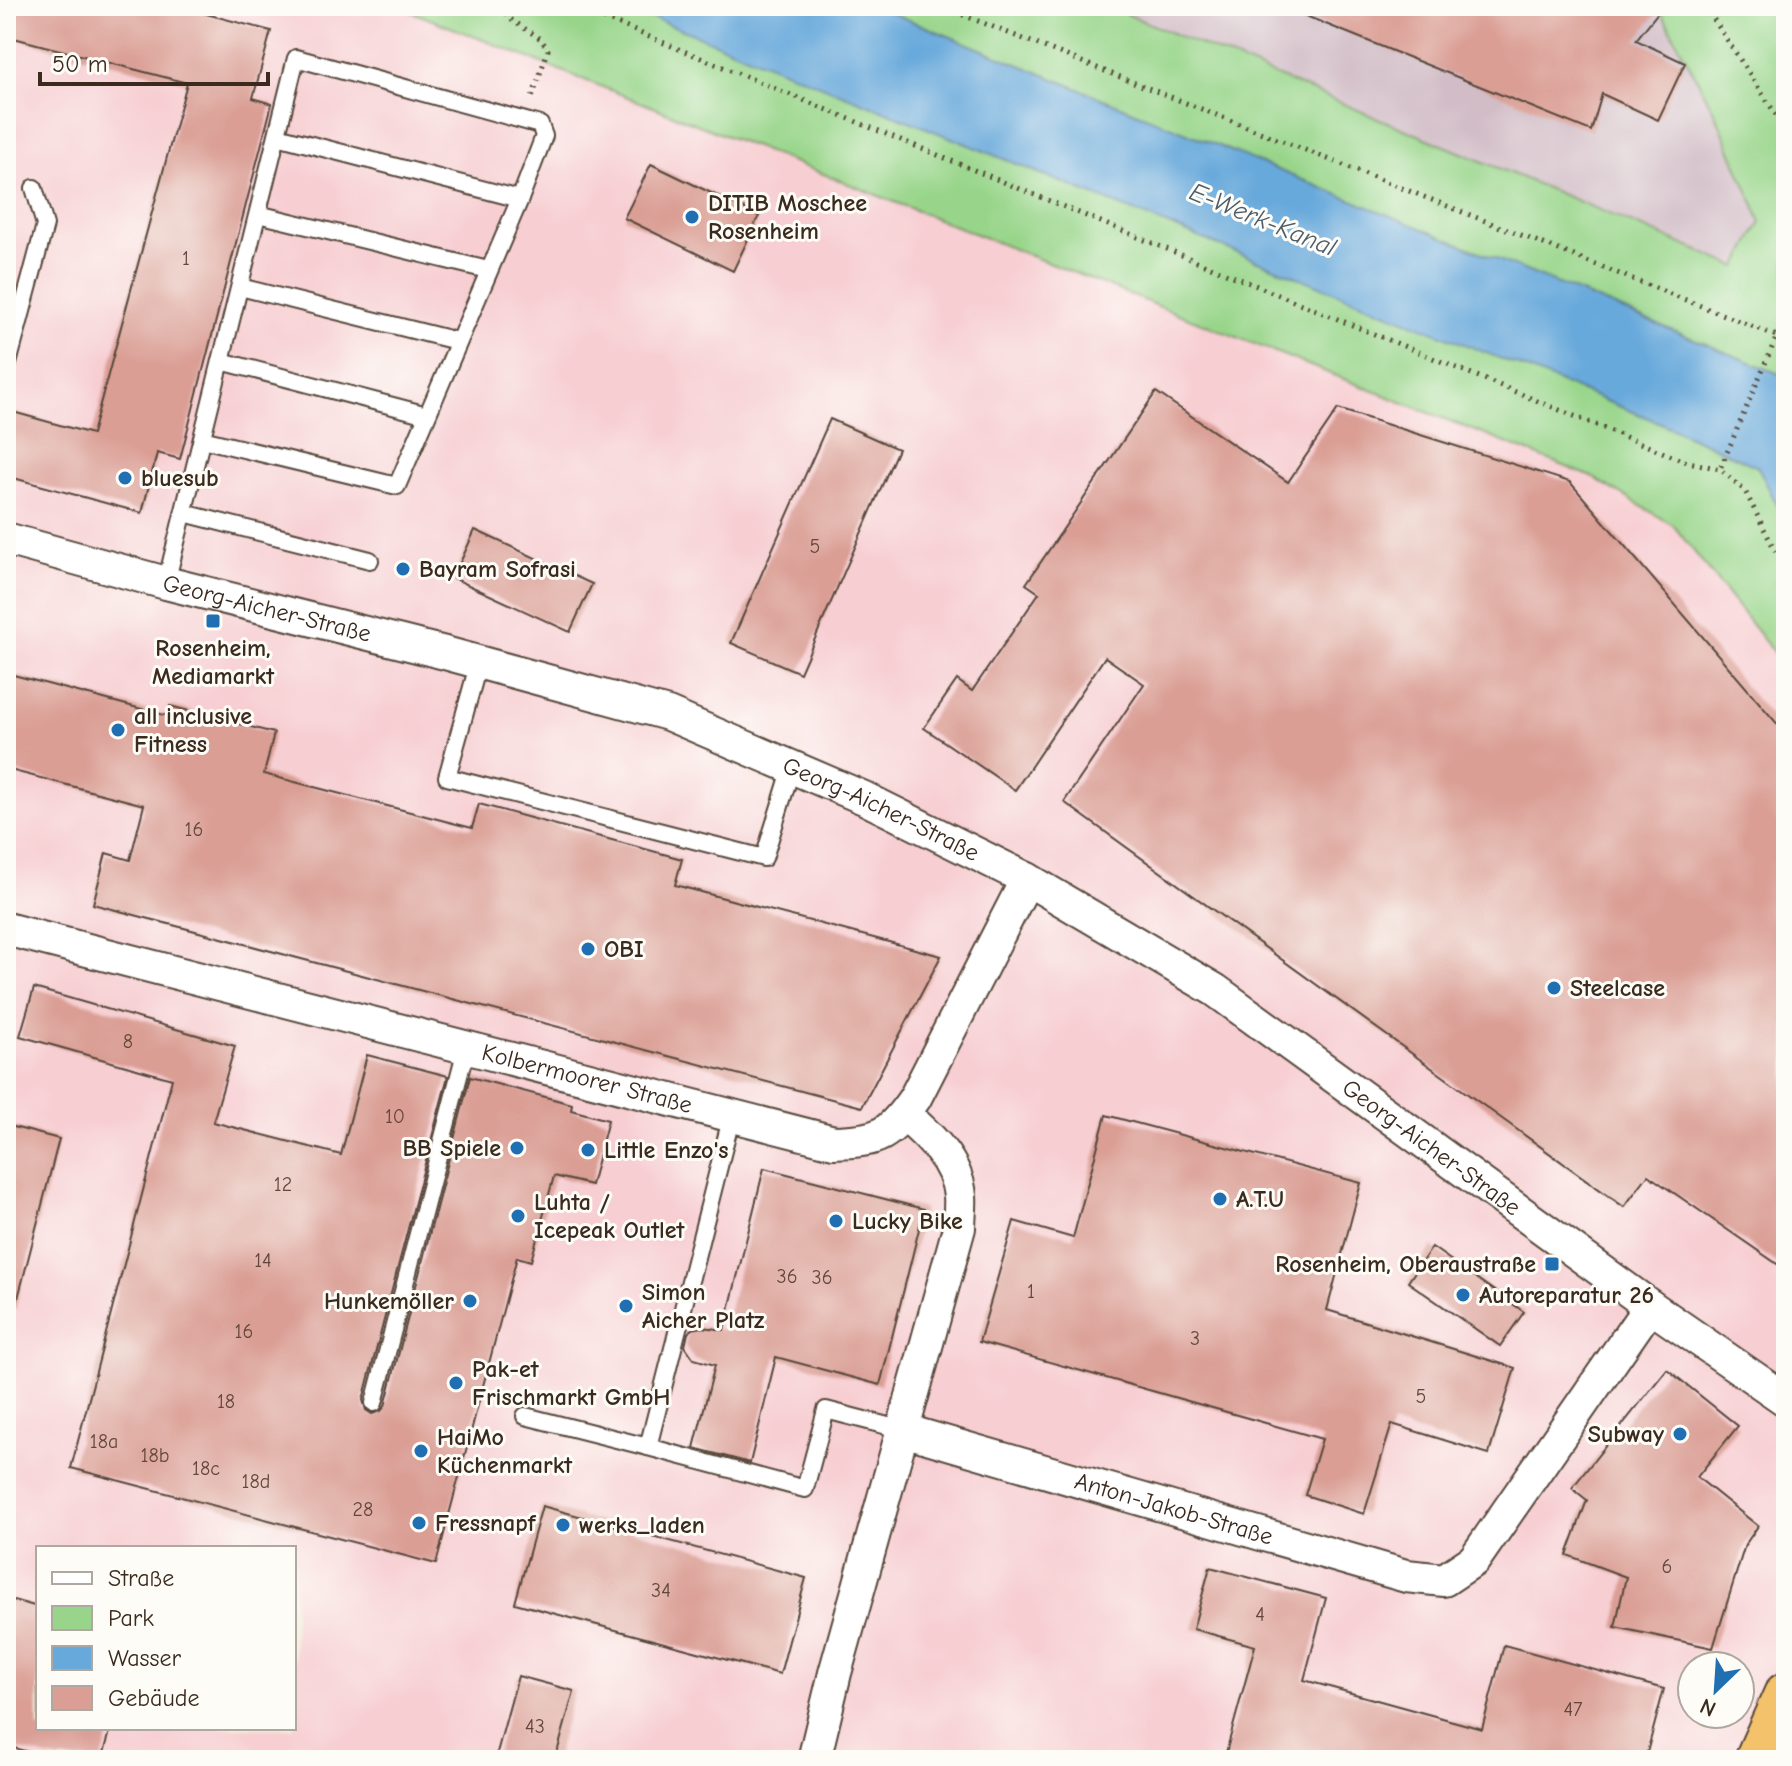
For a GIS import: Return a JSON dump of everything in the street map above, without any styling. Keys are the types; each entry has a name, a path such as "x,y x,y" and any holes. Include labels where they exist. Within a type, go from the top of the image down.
{"highway":[{"path":"1757,1760 1786,1695"}],"street":[{"name":"Georg-Aicher-Straße","path":"6,539 668,714 864,798 1027,879 1215,990 1650,1306 1786,1400"},
{"name":"Kolbermoorer Straße","path":"6,929 467,1045 834,1142 868,1141 886,1132 915,1098 1027,879"},
{"path":"814,1760 835,1673 959,1228 960,1194 950,1163 932,1138 904,1114"},
{"name":"Anton-Jakob-Straße","path":"903,1430 1406,1576 1444,1580 1474,1560 1650,1306"}],"lane":[{"path":"166,583 296,58 540,125 544,136 520,199 397,486 202,439"},
{"path":"277,136 520,199"},
{"path":"6,371 45,225 34,188"},
{"path":"258,214 488,270"},
{"path":"240,287 457,341"},
{"path":"221,361 427,415"},
{"path":"184,513 370,560"},
{"path":"479,662 447,777 764,858 792,767"},
{"path":"374,1403 467,1045"},
{"path":"648,1447 732,1115"},
{"path":"525,1416 805,1489 826,1410 903,1430"}],"path":[{"path":"509,6 507,17 541,39 548,50 538,80"},
{"path":"533,6 552,12 559,6"},
{"path":"574,6 1684,461 1720,469 1745,491 1786,572"},
{"path":"940,6 1777,336 1720,469"},
{"path":"1705,6 1786,130"}],"shaded area":[{"path":"6,6 397,6 1592,477 1673,525 1786,668 1786,1760 6,1760"},
{"path":"1107,6 1658,6 1716,115 1761,222 1737,267"}],"green space":[{"path":"397,6 1107,6 1737,267 1761,222 1716,115 1658,6 1786,6 1786,668 1673,525 1592,477"}],"water":[{"name":"E-Werk-Kanal","path":"623,6 875,6 1782,375 1786,367 1786,523 1758,467 1663,424"}],"building":[{"path":"6,6 176,6 271,31 253,98 272,104 180,459 157,453 142,513 6,476 6,438 13,412 92,434 187,83 6,36"},
{"path":"1281,6 1663,6 1636,40 1685,63 1658,120 1602,94 1591,131"},
{"name":"DITIB Moschee Rosenheim","path":"651,164 759,216 733,271 624,218"},
{"name":"Steelcase","path":"1156,392 1288,482 1338,409 1570,482 1786,734 1786,1270 1648,1175 1624,1207 1064,802 1144,684 1105,657 1015,790 924,728 957,680 972,691 1039,593 1026,584"},
{"path":"830,419 898,449 800,673 731,643"},
{"path":"475,530 592,584 570,632 453,578"},
{"name":"OBI","path":"6,673 168,716 170,706 274,733 264,774 472,828 479,804 682,859 675,885 941,956 862,1107 93,904 106,853 130,860 144,805 6,769"},
{"path":"34,988 235,1046 213,1122 341,1155 367,1055 448,1076 363,1400 366,1410 372,1414 385,1406 470,1077 572,1104 571,1110 608,1120 591,1185 554,1176 531,1261 517,1257 436,1564 71,1468 172,1079 20,1036"},
{"path":"1106,1115 1361,1183 1327,1310 1515,1368 1489,1454 1392,1424 1364,1514 1305,1495 1322,1439 979,1342 1014,1221 1073,1238"},
{"path":"6,1125 59,1139 15,1310 6,1309"},
{"path":"764,1168 924,1209 880,1385 776,1357 750,1463 694,1448 715,1365 694,1359 685,1346 692,1329 724,1330"},
{"name":"Autoreparatur 26","path":"1432,1247 1524,1312 1500,1346 1408,1282"},
{"path":"1667,1369 1738,1426 1697,1477 1758,1526 1745,1545 1713,1648 1615,1627 1626,1577 1567,1555 1587,1500 1572,1488"},
{"path":"542,1506 806,1578 780,1674 515,1603"},
{"path":"1210,1567 1326,1598 1304,1680 1482,1729 1504,1645 1664,1689 1645,1760 1224,1760 1255,1646 1193,1629"},
{"path":"6,1598 36,1606 36,1730 110,1730 102,1760 59,1760 6,1746"},
{"path":"518,1676 574,1691 555,1760 495,1760"}],"place":[{"name":"DITIB Moschee Rosenheim","path":"692,217"},
{"name":"bluesub","path":"125,478"},
{"name":"Bayram Sofrasi","path":"403,569"},
{"name":"Rosenheim, Mediamarkt","path":"213,621"},
{"name":"all inclusive Fitness","path":"118,730"},
{"name":"OBI","path":"588,949"},
{"name":"Steelcase","path":"1554,988"},
{"name":"BB Spiele","path":"517,1148"},
{"name":"Little Enzo's","path":"588,1150"},
{"name":"A.T.U","path":"1220,1199"},
{"name":"Luhta / Icepeak Outlet","path":"518,1216"},
{"name":"Lucky Bike","path":"836,1221"},
{"name":"Rosenheim, Oberaustraße","path":"1552,1264"},
{"name":"Autoreparatur 26","path":"1463,1295"},
{"name":"Hunkemöller","path":"470,1301"},
{"name":"Simon Aicher Platz","path":"626,1306"},
{"name":"Pak-et Frischmarkt GmbH","path":"456,1383"},
{"name":"Subway","path":"1680,1434"},
{"name":"HaiMo Küchenmarkt","path":"421,1451"},
{"name":"Fressnapf","path":"419,1523"},
{"name":"werks_laden","path":"563,1525"}]}
